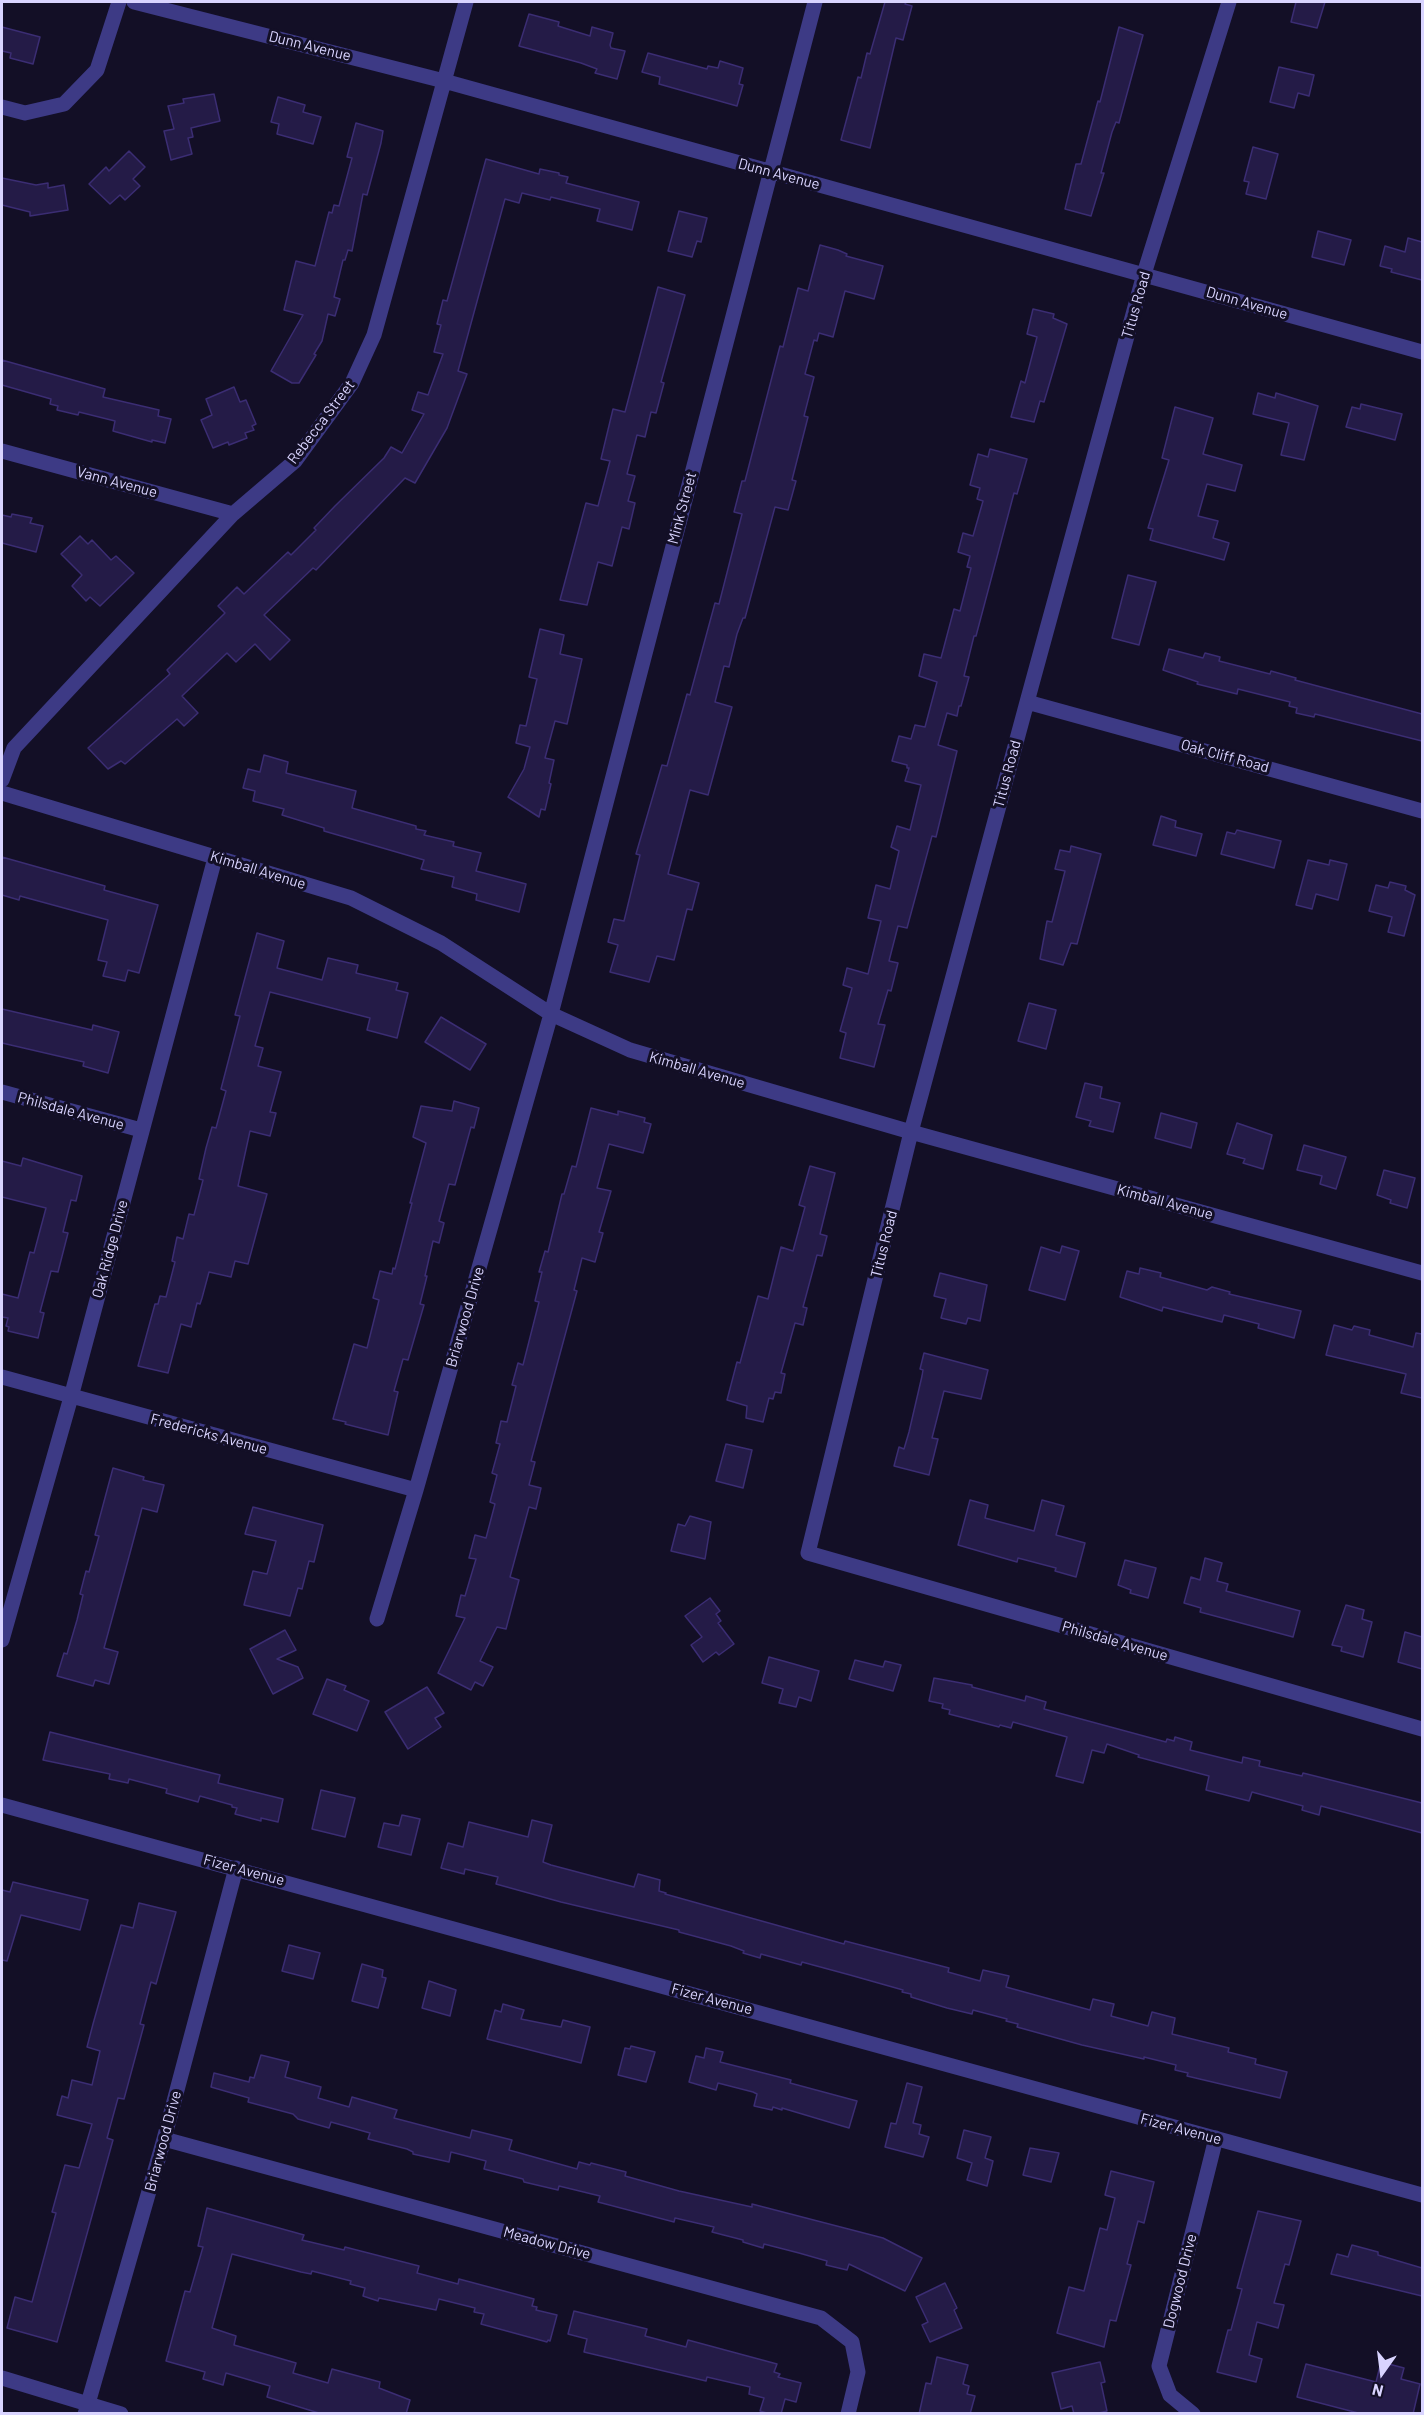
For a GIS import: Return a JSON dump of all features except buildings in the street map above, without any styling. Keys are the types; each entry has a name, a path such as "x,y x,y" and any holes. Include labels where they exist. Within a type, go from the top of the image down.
{"street":[{"path":"2,106 25,113 64,104 97,70 119,2"},
{"name":"Dunn Avenue","path":"134,2 444,81 1422,352"},
{"name":"Rebecca Street","path":"2,780 14,748 233,514 295,461 352,383 374,335 466,2"},
{"name":"Mink Street","path":"551,1014 815,2"},
{"name":"Titus Road","path":"808,1553 911,1132 1027,702 1144,274 1229,2"},
{"name":"Vann Avenue","path":"2,451 233,514"},
{"name":"Oak Cliff Road","path":"1027,702 1422,811"},
{"name":"Kimball Avenue","path":"2,793 351,898 441,943 551,1014 630,1050 911,1132 1422,1273"},
{"name":"Oak Ridge Drive","path":"2,1640 71,1397 215,858"},
{"name":"Briarwood Drive","path":"377,1619 416,1490 551,1014"},
{"name":"Philsdale Avenue","path":"2,1092 141,1130"},
{"name":"Fredericks Avenue","path":"2,1377 416,1490"},
{"name":"Philsdale Avenue","path":"808,1553 1422,1729"},
{"name":"Fizer Avenue","path":"2,1805 1422,2195"},
{"name":"Briarwood Drive","path":"86,2409 164,2139 236,1868"},
{"name":"Dogwood Drive","path":"1193,2414 1170,2395 1159,2366 1215,2138"},
{"name":"Meadow Drive","path":"164,2139 821,2318 852,2342 858,2372 848,2414"},
{"path":"2,2378 86,2409 121,2414"}]}
